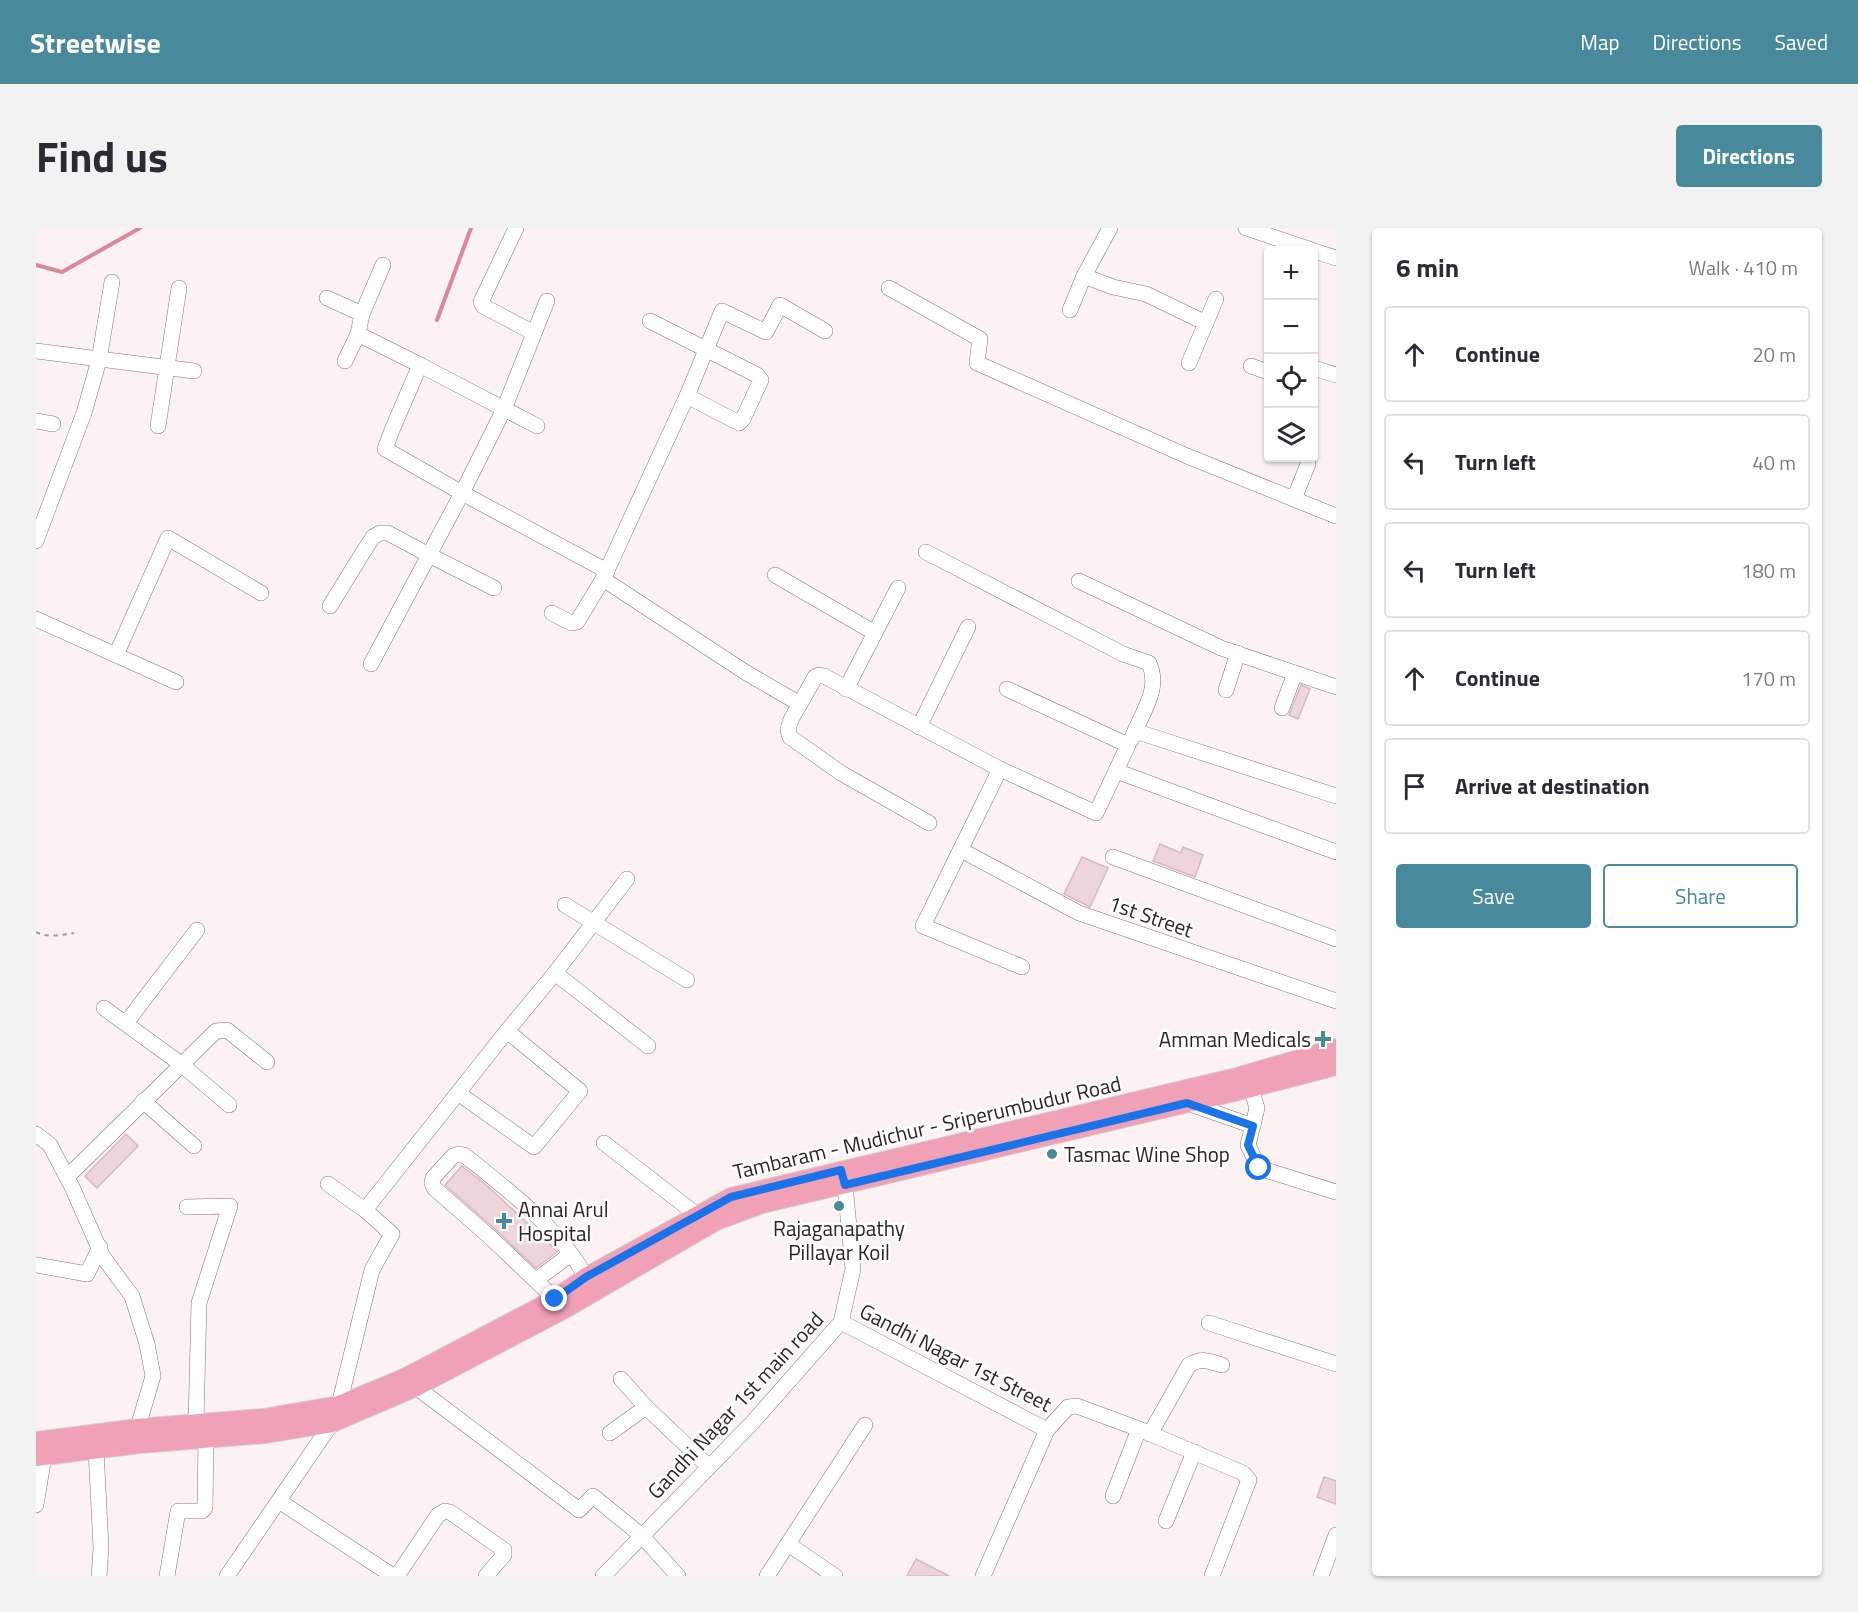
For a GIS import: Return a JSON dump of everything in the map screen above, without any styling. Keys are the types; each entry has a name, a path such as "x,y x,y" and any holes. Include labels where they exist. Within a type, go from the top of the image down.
{"main road":[{"name":"Tambaram - Mudichur - Sriperumbudur Road","path":"39,1451 96,1449 135,1436 206,1438 266,1434 332,1423 416,1386 563,1310 716,1221 843,1178 1236,1077 1336,1048"},
{"name":"Tambaram - Mudichur - Sriperumbudur Road","path":"39,1451 135,1436 196,1422 263,1418 339,1405 404,1378 555,1299 586,1277 731,1197 843,1178 1187,1103 1336,1066"}],"street":[{"path":"516,228 481,302 483,306 534,333"},
{"path":"1070,310 1084,276 1110,228"},
{"path":"1246,228 1298,246"},
{"path":"1318,253 1336,258"},
{"path":"345,361 358,334 362,314 383,265"},
{"path":"1084,276 1113,287 1146,294 1206,323"},
{"path":"36,541 84,412 99,360 111,282"},
{"path":"158,426 179,288"},
{"path":"889,288 980,339 977,363 1187,456 1336,516"},
{"path":"327,298 362,314"},
{"path":"1189,363 1216,299"},
{"path":"371,664 504,409 547,301"},
{"path":"552,614 571,623 577,622 605,575 687,396 722,311 766,332 780,305 825,331"},
{"path":"650,321 757,375 761,380 739,423 687,396"},
{"path":"358,334 537,426"},
{"path":"36,351 194,371"},
{"path":"420,365 386,449 605,575 618,590 800,704"},
{"path":"1251,366 1264,370"},
{"path":"1318,369 1336,375"},
{"path":"36,420 53,424"},
{"path":"1294,499 1308,464"},
{"path":"330,606 362,554 374,537 380,533 388,533 494,588"},
{"path":"116,655 168,538 261,592"},
{"path":"926,552 1123,654 1149,663 1154,674 1154,686 1096,813 1000,769 819,675 815,677 788,728 790,737 841,773 929,823"},
{"path":"775,575 875,633"},
{"path":"1079,581 1221,648 1336,687"},
{"path":"846,689 898,588"},
{"path":"36,620 176,682"},
{"path":"919,728 968,627"},
{"path":"1226,690 1238,653"},
{"path":"1282,708 1295,673"},
{"path":"1007,689 1128,745"},
{"path":"1135,731 1336,796"},
{"path":"1000,769 923,926 1022,967"},
{"path":"1116,771 1336,852"},
{"name":"1st Street","path":"961,850 1079,913 1336,1001"},
{"path":"1113,857 1336,939"},
{"path":"365,1210 595,923 627,879"},
{"path":"565,905 687,980"},
{"path":"126,1023 197,930"},
{"path":"555,973 648,1046"},
{"path":"104,1008 181,1064 229,1105"},
{"path":"67,1177 216,1031 227,1030 267,1062"},
{"path":"458,1093 534,1147 580,1091 507,1031"},
{"path":"1251,1088 1257,1108 1248,1145 1259,1168 1336,1192"},
{"path":"143,1101 194,1146"},
{"path":"1187,1103 1253,1126"},
{"path":"36,1134 50,1145 103,1257 132,1296 147,1344 153,1376 135,1436"},
{"path":"604,1143 698,1215"},
{"path":"555,1299 434,1188 433,1178 453,1156 464,1155 552,1231 578,1262 586,1277"},
{"name":"Gandhi Nagar 1st main road","path":"603,1576 752,1423 841,1322 853,1269 843,1178"},
{"path":"227,1576 332,1423 339,1405 372,1269 392,1234 365,1210 328,1184"},
{"path":"187,1207 230,1206 199,1303 196,1422"},
{"path":"36,1265 87,1274 100,1247"},
{"path":"536,1280 571,1254"},
{"name":"Gandhi Nagar 1st Street","path":"841,1322 1047,1430 1068,1407 1077,1406 1145,1431 1243,1473 1249,1480 1212,1576"},
{"path":"1209,1323 1336,1364"},
{"path":"1113,1496 1145,1431 1189,1365 1198,1360 1205,1360 1222,1365"},
{"path":"621,1379 646,1407 709,1467"},
{"path":"416,1386 579,1510 593,1496 642,1536 678,1576"},
{"path":"610,1433 646,1407"},
{"path":"767,1576 865,1425"},
{"path":"983,1576 1047,1430"},
{"path":"167,1576 178,1511 202,1511 205,1508 206,1438"},
{"path":"96,1449 101,1548 99,1576"},
{"path":"36,1505 39,1451"},
{"path":"1166,1521 1194,1452"},
{"path":"279,1500 395,1576 438,1515 445,1511 450,1512 504,1550 504,1555 486,1576"},
{"path":"1321,1576 1336,1535"},
{"path":"788,1544 836,1576"}],"path":[{"path":"36,932 54,936 74,933"}],"building":[{"path":"1301,685 1310,689 1298,719 1289,715"},
{"path":"1160,844 1181,853 1183,847 1203,855 1195,877 1153,861"},
{"path":"1082,857 1108,868 1090,907 1064,894"},
{"path":"126,1134 138,1146 97,1188 85,1176"},
{"name":"Annai Arul Hospital","path":"462,1166 485,1184 557,1252 536,1268 445,1185"},
{"path":"1324,1477 1336,1481 1336,1504 1317,1497"},
{"path":"916,1559 949,1576 907,1576"}],"waterway":[{"path":"36,265 62,272 140,228"},
{"path":"437,320 471,228"}],"place":[{"name":"Amman Medicals","path":"1323,1039"},
{"name":"Tasmac Wine Shop","path":"1052,1154"},
{"name":"Rajaganapathy Pillayar Koil","path":"839,1206"},
{"name":"Annai Arul Hospital","path":"504,1221"}],"route":[{"path":"555,1299 586,1277 731,1197 841,1170 845,1185 1187,1103 1253,1126 1248,1145 1259,1168"}]}
